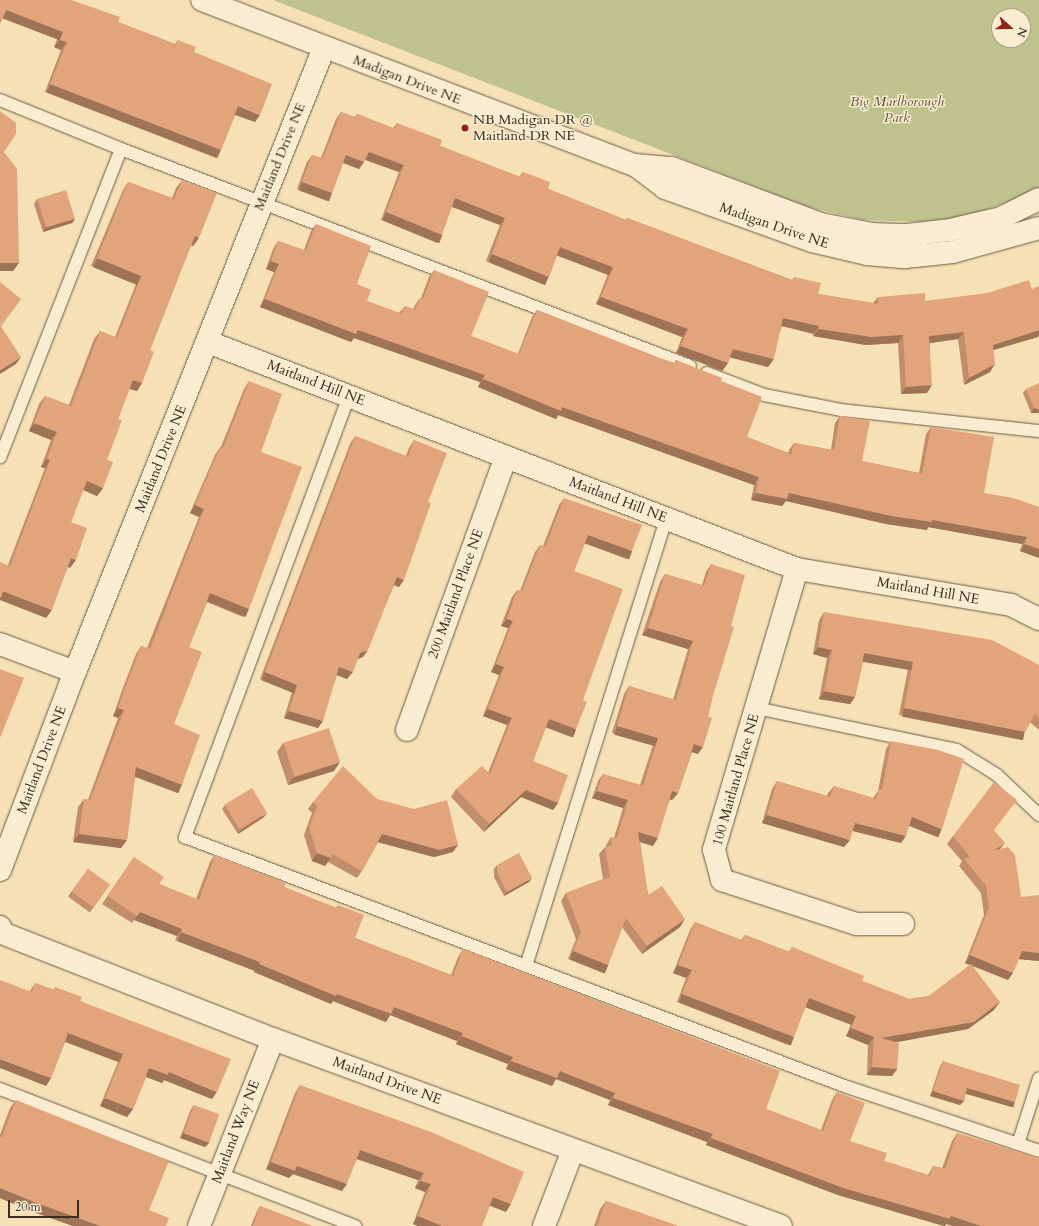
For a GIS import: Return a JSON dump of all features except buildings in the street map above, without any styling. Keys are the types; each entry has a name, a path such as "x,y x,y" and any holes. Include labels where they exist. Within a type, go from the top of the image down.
{"street":[{"name":"Madigan Drive NE","path":"202,0 324,48 636,165 672,168 821,224 872,234 907,235 950,230 1001,218 1039,199"},
{"name":"Maitland Drive NE","path":"0,870 75,672 208,342 324,48"},
{"name":"Madigan Drive NE","path":"636,165 665,188 812,241 867,254 905,256 953,252 1039,228"},
{"name":"Maitland Hill NE","path":"208,342 797,569 1011,605 1039,619"},
{"name":"200 Maitland Place NE","path":"407,730 506,457"},
{"name":"100 Maitland Place NE","path":"797,569 714,850 722,880 858,924 903,924"},
{"path":"0,644 75,672"},
{"name":"Maitland Drive NE","path":"0,927 2,933 273,1039 781,1226"},
{"name":"Maitland Way NE","path":"199,1226 273,1039"},
{"path":"544,1226 573,1150"}],"lane":[{"path":"0,100 121,149 263,201 764,395 841,410 1039,431"},
{"path":"0,457 121,149"},
{"path":"350,396 185,837 847,1087 1039,1150"},
{"path":"526,966 666,519"},
{"path":"756,708 957,750 997,775 1039,815"},
{"path":"1018,1144 1039,1078"},
{"path":"0,1089 355,1226"}],"green space":[{"name":"Big Marlborough Park","path":"273,0 1039,0 1039,187 1019,198 966,217 919,222 864,220 808,207"}],"place":[{"name":"NB Madigan DR @ Maitland DR NE","path":"465,128"}]}
